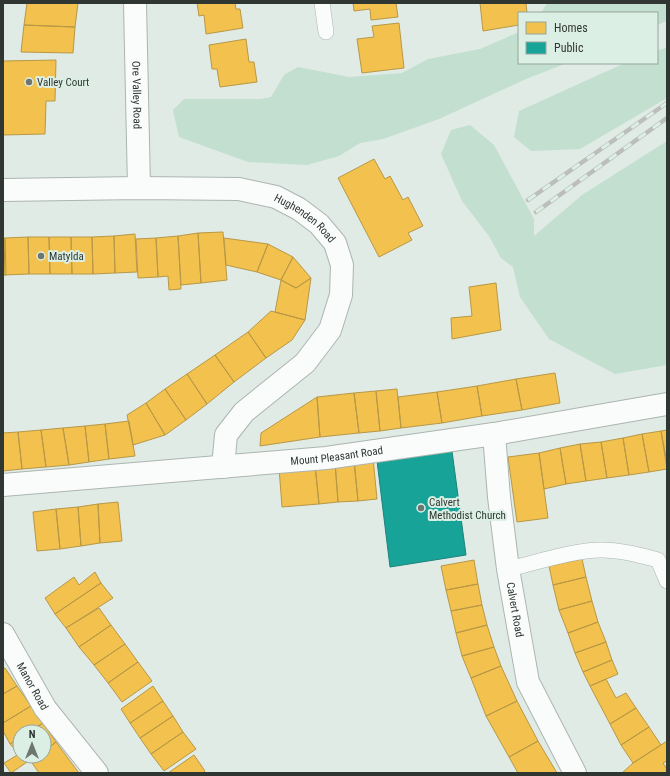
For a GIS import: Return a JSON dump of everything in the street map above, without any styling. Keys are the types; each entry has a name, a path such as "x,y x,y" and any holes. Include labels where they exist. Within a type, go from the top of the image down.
{"street":[{"name":"Ore Valley Road","path":"135,3 139,188"},
{"name":"Hughenden Road","path":"3,190 139,188 239,189 276,197 299,209 319,224 335,243 342,265 341,295 330,330 305,363 244,412 226,435 223,468"},
{"name":"Mount Pleasant Road","path":"3,485 223,468 326,458 494,434 667,404"},
{"name":"Calvert Road","path":"494,434 499,497 508,569 528,682 575,773"},
{"name":"Manor Road","path":"3,634 45,708 97,773"}],"lane":[{"path":"322,3 326,32"},
{"path":"508,569 582,552 600,550 633,553 658,560 667,581"}],"green space":[{"path":"547,3 667,3 667,21 658,25 658,12 542,12"},
{"path":"518,32 518,64 564,64 526,79 439,119 383,139 360,143 339,156 307,165 248,162 179,137 173,110 184,99 261,99 271,97 284,75 298,67 349,77 402,73 428,59 480,49"},
{"path":"667,47 667,98 580,149 531,151 514,137 519,111 623,64 658,64 658,51"},
{"path":"470,125 494,145 534,219 534,236 582,195 667,141 667,365 615,374 549,339 520,297 513,267 501,258 489,236 462,201 441,154 451,130"}],"building: Homes":[{"path":"27,3 78,3 75,27 24,25"},
{"path":"197,3 235,3 236,9 240,9 243,28 206,34 204,15 199,16"},
{"path":"353,3 396,3 398,17 371,20 370,9 354,11"},
{"path":"480,3 526,3 527,12 518,12 518,25 483,31"},
{"path":"399,23 404,68 362,73 357,39 374,37 372,26"},
{"path":"24,25 75,27 73,53 21,52"},
{"path":"246,39 249,62 254,62 257,82 220,87 217,69 212,69 209,45"},
{"name":"Valley Court","path":"56,60 55,101 46,101 45,134 3,135 3,61"},
{"path":"374,159 385,179 390,176 403,200 408,197 423,226 408,233 412,240 379,257 338,178"},
{"path":"223,232 227,280 201,283 198,233"},
{"path":"198,233 201,283 181,285 178,236"},
{"path":"135,234 137,272 115,273 114,236"},
{"path":"114,236 115,273 93,274 92,237"},
{"path":"178,236 181,289 169,290 168,276 158,277 156,238"},
{"path":"28,237 49,237 50,274 29,274"},
{"path":"28,237 29,274 4,275 5,238"},
{"path":"49,237 71,237 72,274 50,274"},
{"path":"71,237 92,237 93,274 72,274"},
{"path":"3,238 5,238 6,275 3,275"},
{"path":"156,238 158,277 138,278 136,239"},
{"path":"224,238 268,244 257,272 226,265"},
{"path":"268,244 293,257 281,280 257,272"},
{"path":"293,257 311,278 296,288 281,280"},
{"path":"311,278 305,320 275,312 281,280 296,288"},
{"path":"496,283 501,330 452,339 451,318 472,316 469,287"},
{"path":"271,311 305,320 292,340 266,358 248,332"},
{"path":"248,332 266,358 234,382 215,355"},
{"path":"215,355 234,382 207,404 187,374"},
{"path":"555,373 560,403 522,410 516,379"},
{"path":"187,374 207,404 186,420 165,389"},
{"path":"516,379 522,410 482,416 477,386"},
{"path":"477,386 482,416 442,423 437,392"},
{"path":"165,389 186,420 165,435 146,403"},
{"path":"397,389 401,428 380,431 376,391"},
{"path":"376,391 380,431 359,433 354,393"},
{"path":"437,392 442,423 401,428 398,397"},
{"path":"354,393 359,433 320,437 317,397"},
{"path":"317,397 320,437 260,446 261,433"},
{"path":"146,403 165,435 133,445 127,415"},
{"path":"129,421 135,456 109,459 105,424"},
{"path":"105,424 109,459 89,462 85,426"},
{"path":"85,426 89,462 69,465 63,428"},
{"path":"63,428 69,465 46,467 41,430"},
{"path":"41,430 46,467 22,469 18,432"},
{"path":"667,430 667,463 661,431"},
{"path":"661,431 667,469 649,472 642,434"},
{"path":"18,432 22,469 3,471 3,433"},
{"path":"642,434 649,472 629,475 623,438"},
{"path":"623,438 629,475 607,478 601,442"},
{"path":"601,442 607,478 586,481 580,444"},
{"path":"580,444 586,481 566,484 560,448"},
{"path":"560,448 566,484 544,489 539,453"},
{"path":"539,453 548,518 517,522 508,457"},
{"path":"373,458 377,499 358,501 354,460"},
{"path":"354,460 358,501 338,502 335,462"},
{"path":"335,462 338,502 319,504 315,465"},
{"path":"315,465 319,504 282,507 279,468"},
{"path":"118,502 122,541 100,543 98,504"},
{"path":"98,504 100,543 81,546 78,507"},
{"path":"78,507 81,546 60,549 56,509"},
{"path":"56,509 60,549 37,551 33,512"},
{"path":"582,559 586,577 553,585 549,566"},
{"path":"474,560 478,584 446,590 441,566"},
{"path":"95,572 101,583 55,614 45,598 74,577 79,585"},
{"path":"586,577 592,601 559,610 553,585"},
{"path":"101,583 113,598 66,628 55,614"},
{"path":"478,584 482,605 451,611 446,590"},
{"path":"592,601 598,622 568,633 559,610"},
{"path":"482,605 487,625 456,633 451,611"},
{"path":"99,608 111,625 79,647 66,628"},
{"path":"598,622 606,642 575,653 568,633"},
{"path":"111,625 125,644 94,665 79,647"},
{"path":"487,625 494,647 462,656 456,633"},
{"path":"606,642 612,660 583,672 575,653"},
{"path":"125,644 138,662 108,683 94,665"},
{"path":"494,647 501,666 471,678 462,656"},
{"path":"612,660 618,674 590,686 583,672"},
{"path":"138,662 152,681 122,702 108,683"},
{"path":"501,666 517,701 486,716 471,678"},
{"path":"5,668 17,686 3,694 3,669"},
{"path":"606,679 616,698 626,693 636,708 610,724 590,686"},
{"path":"17,686 31,706 3,723 3,694"},
{"path":"153,686 163,701 130,723 121,709"},
{"path":"163,701 173,716 140,738 130,723"},
{"path":"517,701 538,741 509,757 486,716"},
{"path":"31,706 43,723 12,724 12,743 10,744 3,731 3,723"},
{"path":"636,708 649,727 621,745 610,724"},
{"path":"173,716 183,732 151,754 140,738"},
{"path":"649,727 661,745 633,763 621,745"},
{"path":"183,732 196,749 164,771 151,754"},
{"path":"52,736 56,742 52,745"},
{"path":"538,741 557,773 518,773 509,757"},
{"path":"667,741 667,761 663,763 667,769 666,773 622,773 633,763"},
{"path":"56,742 79,773 39,773 33,764 52,764 52,745"},
{"path":"194,755 205,771 203,773 168,773"},
{"path":"12,758 12,764 24,764 11,773 4,763"}],"building: Public":[{"name":"Calvert Methodist Church","path":"452,451 466,555 390,567 377,461"}],"railway":[{"path":"528,200 667,103"},
{"path":"536,212 667,118"}],"place":[{"name":"Valley Court","path":"29,82"},
{"name":"Matylda","path":"41,256"},
{"name":"Calvert Methodist Church","path":"421,508"}]}
